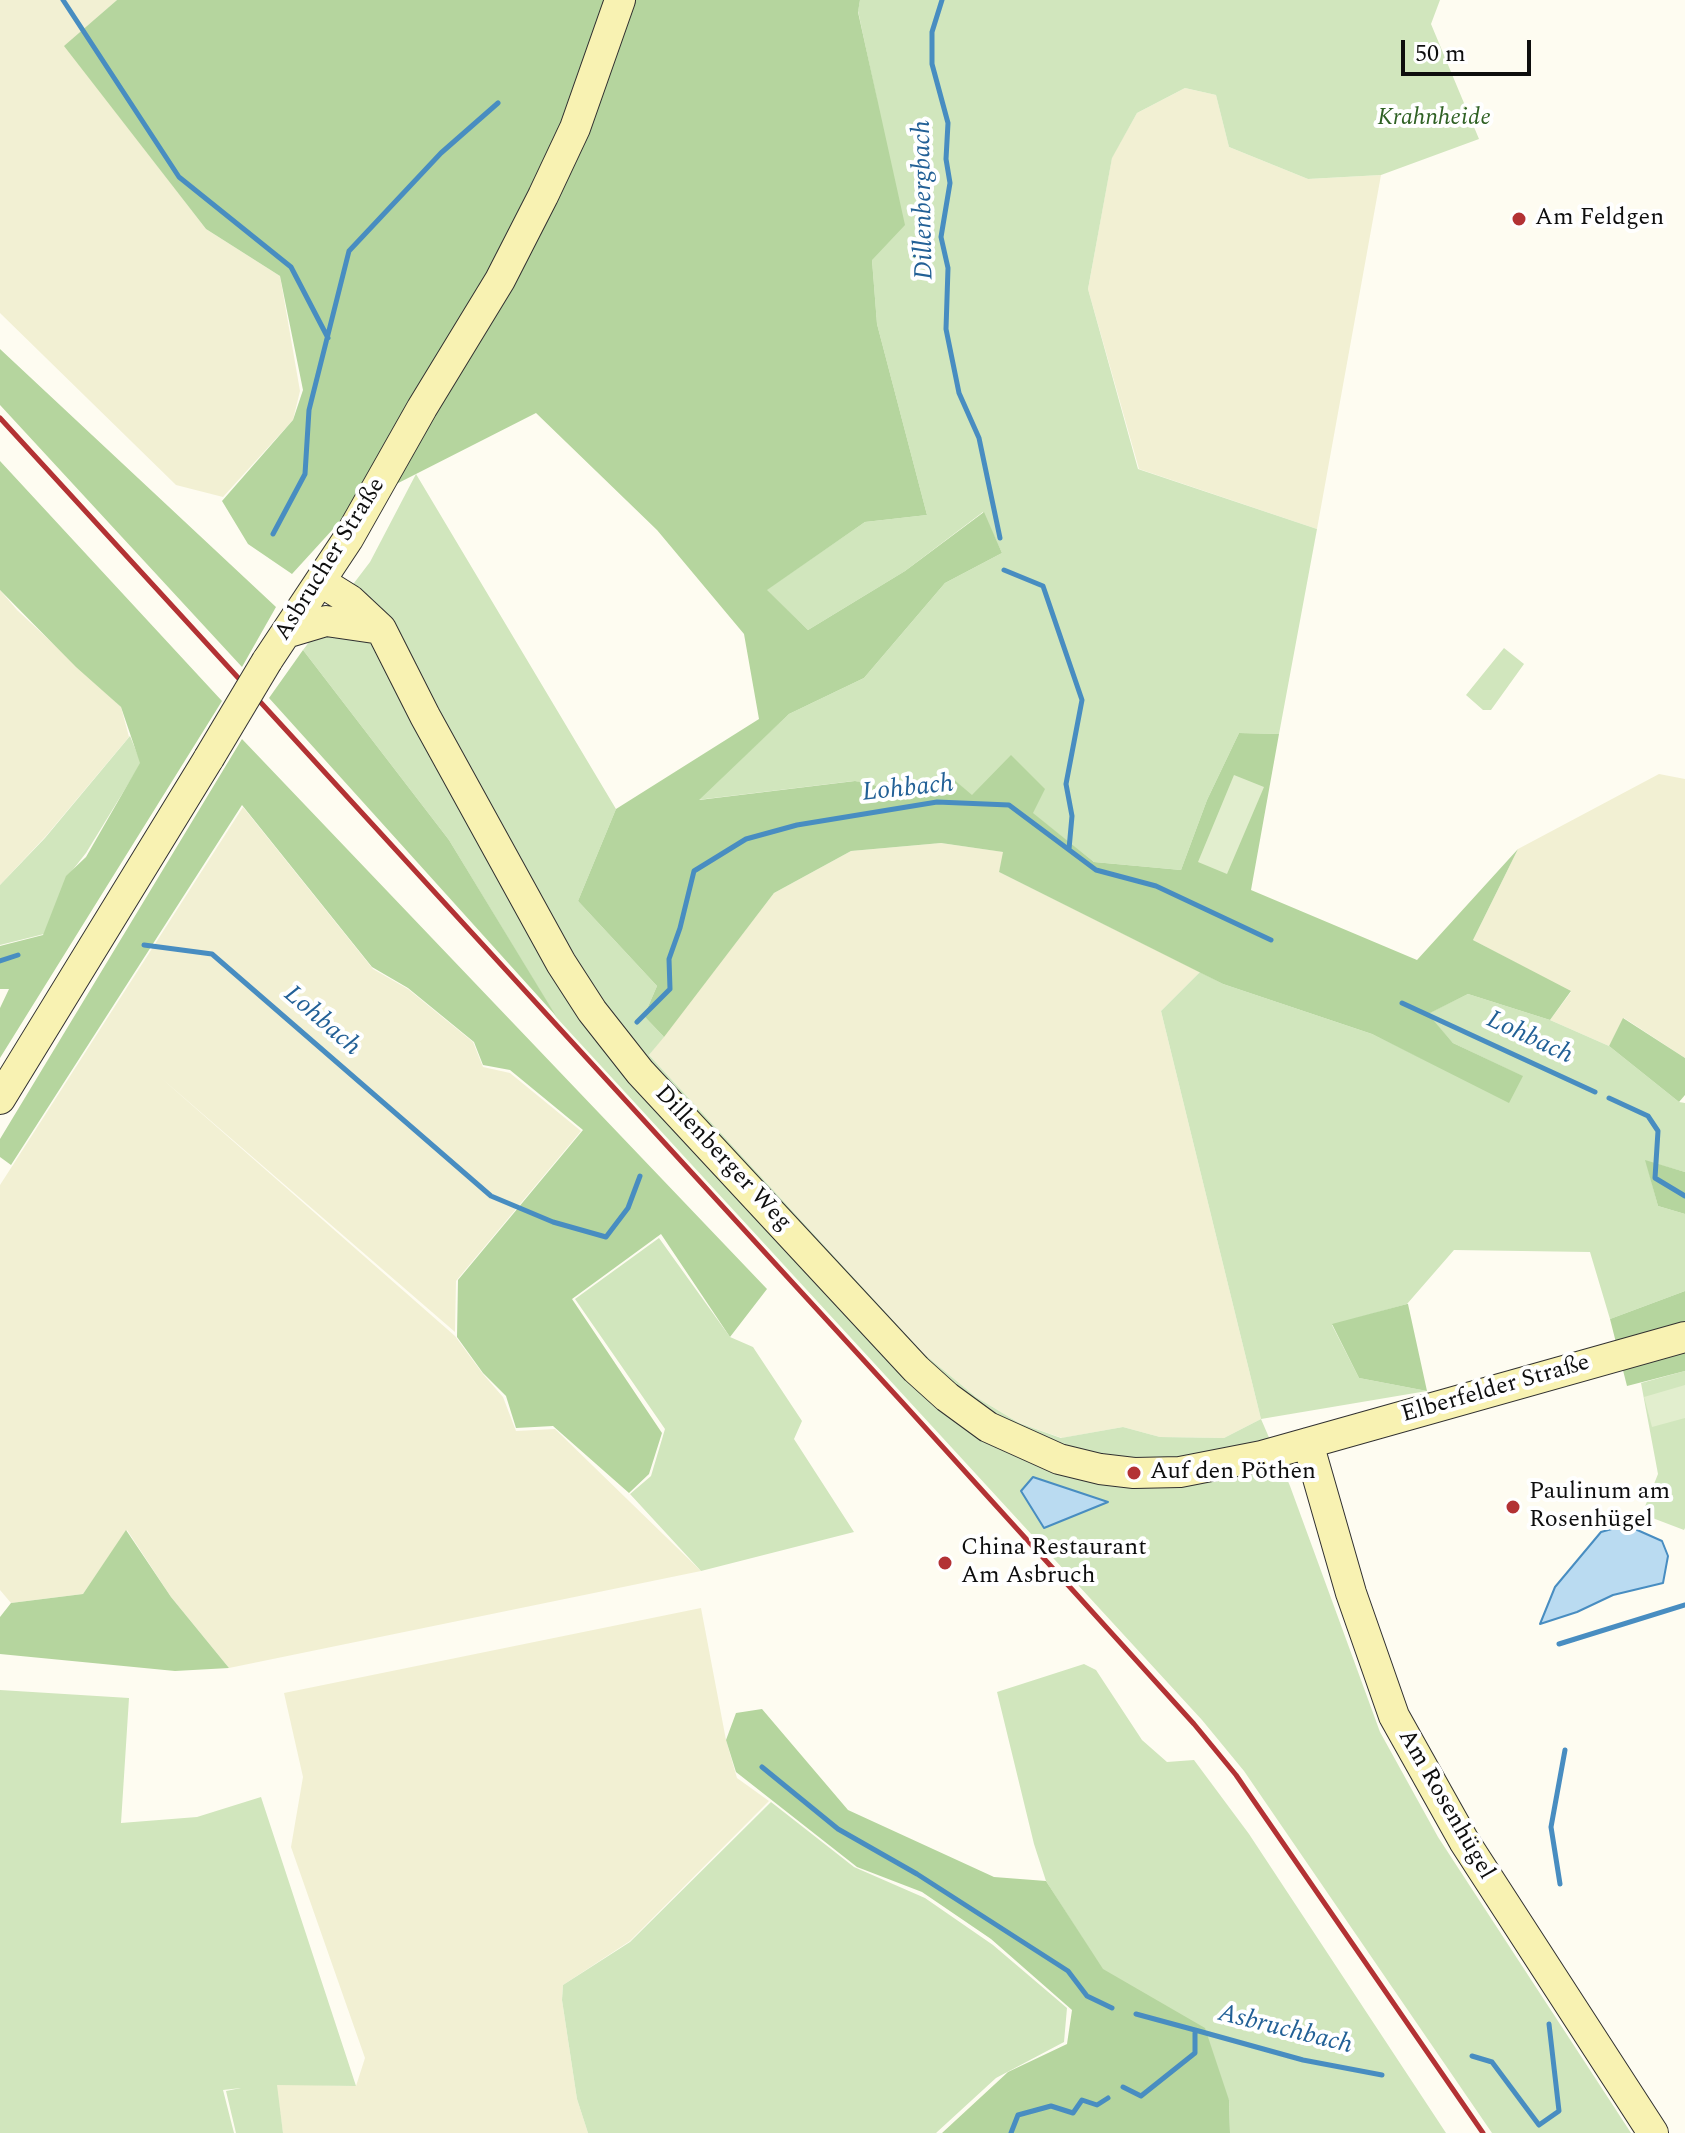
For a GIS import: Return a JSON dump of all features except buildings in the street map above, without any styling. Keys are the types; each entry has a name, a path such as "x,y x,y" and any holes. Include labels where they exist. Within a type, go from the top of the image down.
{"main road":[{"name":"Asbrucher Straße","path":"0,1099 267,661 321,582 500,280 575,128 620,0"},
{"name":"Dillenberger Weg","path":"321,582 350,600 381,629 561,963 592,1011 640,1072 916,1369 947,1397 988,1427 1059,1459 1100,1469 1134,1473 1180,1472 1222,1465 1308,1443"},
{"path":"286,633 326,621 381,629"},
{"name":"Elberfelder Straße","path":"1308,1443 1685,1337"},
{"name":"Am Rosenhügel","path":"1308,1443 1355,1607 1400,1728 1479,1865 1653,2133"}],"shaded area":[{"path":"0,0 117,0 65,46 206,229 280,276 300,391 293,420 223,497 176,485 0,313"},
{"path":"1185,88 1216,95 1229,147 1308,179 1381,175 1317,529 1139,469 1088,289 1112,157 1137,113"},
{"path":"0,590 17,610 121,707 129,737 46,836 0,885"},
{"path":"1659,774 1685,779 1685,1058 1624,1018 1609,1046 1550,1020 1571,992 1473,940 1518,849"},
{"path":"243,807 373,969 408,989 473,1042 483,1067 510,1073 581,1131 456,1281 455,1332 160,1077 455,1336 503,1397 516,1431 555,1429 701,1571 229,1668 171,1597 127,1530 83,1594 11,1603 0,1590 0,1185"},
{"path":"941,843 1004,852 999,872 1200,972 1161,1011 1261,1419 1224,1438 1160,1437 1123,1427 1062,1438 1019,1423 976,1397 924,1354 649,1055 774,893 851,851"},
{"path":"701,1608 726,1740 737,1778 769,1801 630,1941 563,1985 562,2000 577,2099 588,2133 283,2133 276,2084 356,2086 365,2058 291,1847 303,1777 284,1693"}],"green space":[{"path":"117,0 860,0 858,12 905,225 872,260 877,324 927,515 865,522 767,590 808,630 905,571 984,512 1002,553 945,583 864,678 789,714 699,800 855,781 909,793 945,772 972,795 1011,755 1045,789 1033,813 1094,862 1181,870 1207,800 1239,733 1279,734 1251,890 1417,960 1518,849 1473,940 1571,991 1550,1020 1468,994 1428,1014 1453,1043 1523,1076 1509,1103 1372,1034 1223,984 999,872 1003,852 941,843 851,851 774,893 664,1037 644,1016 657,986 578,901 616,809 759,719 744,634 657,530 536,413 355,505 292,574 248,544 222,501 293,420 303,390 280,276 206,229 64,46"},
{"name":"Krahnheide","path":"860,0 1440,0 1431,24 1479,139 1381,175 1308,179 1229,147 1216,95 1185,88 1137,113 1112,158 1088,289 1138,469 1317,529 1279,734 1239,733 1207,800 1181,870 1094,862 1032,813 972,796 945,772 909,793 854,781 697,800 789,714 864,678 945,583 1002,553 983,512 905,571 808,630 766,590 865,522 927,515 877,324 872,260 877,100 858,11"},
{"path":"0,349 276,607 242,667 0,405"},
{"path":"0,461 222,701 0,1058 0,1008 9,989 0,989 0,946 43,935 66,876 86,857 140,763 121,707 76,667 0,590"},
{"path":"416,474 616,809 578,901 657,986 644,1016 664,1037 649,1055 924,1354 976,1397 1019,1423 1061,1438 1123,1427 1160,1437 1224,1438 1261,1419 1290,1486 1380,1732 1438,1837 1631,2133 1492,2133 1244,1771 1202,1720 556,1017 449,840 303,650 370,562"},
{"path":"1504,648 1524,664 1491,710 1483,710 1466,695"},
{"path":"303,650 449,840 556,1016 269,698"},
{"path":"130,736 141,763 86,853 67,877 44,934 0,945 0,885 45,838"},
{"path":"242,739 767,1289 730,1337 661,1234 572,1299 662,1433 649,1474 629,1493 553,1426 516,1428 506,1396 483,1373 457,1337 458,1280 583,1130 510,1070 483,1065 474,1042 408,988 372,967 242,805 11,1165 0,1157 0,1139"},
{"path":"1234,775 1264,787 1227,874 1198,862"},
{"path":"1200,972 1223,984 1372,1034 1433,1064 1522,1076 1453,1043 1427,1014 1468,994 1550,1020 1609,1046 1679,1102 1685,1103 1685,1172 1646,1161 1658,1206 1685,1214 1685,1291 1610,1319 1590,1252 1454,1250 1407,1304 1332,1325 1359,1378 1427,1391 1261,1419 1161,1011"},
{"path":"1623,1018 1685,1058 1685,1095 1679,1102 1609,1046"},
{"path":"1645,1160 1685,1172 1685,1214 1658,1206"},
{"path":"659,1238 730,1337 753,1347 802,1421 794,1439 854,1532 701,1571 630,1494 651,1476 665,1429 575,1299"},
{"path":"1685,1291 1685,1371 1627,1386 1610,1319"},
{"path":"1408,1304 1427,1391 1359,1378 1332,1324"},
{"path":"1685,1371 1684,1530 1642,1514 1658,1474 1641,1383"},
{"path":"1685,1385 1685,1418 1652,1427 1644,1397"},
{"path":"126,1530 171,1597 229,1668 175,1671 0,1654 0,1617 11,1603 83,1594"},
{"path":"1084,1664 1096,1670 1142,1740 1167,1762 1194,1760 1249,1834 1446,2133 1230,2133 1229,2100 1102,1969 1046,1881 997,1692"},
{"path":"0,1690 129,1698 121,1823 197,1817 261,1797 356,2086 277,2085 283,2133 236,2133 226,2091 241,2088 223,2090 234,2133 0,2133"},
{"path":"762,1709 848,1810 994,1877 1046,1881 1103,1969 1205,2028 1229,2100 1230,2133 942,2133 1008,2072 1067,2044 1072,2010 991,1939 922,1892 857,1867 736,1772 726,1740 736,1713"},
{"path":"771,1802 854,1867 925,1898 993,1945 1067,2008 1064,2042 996,2078 936,2133 588,2133 577,2099 562,2000 563,1985 630,1942"}],"water":[{"path":"1033,1477 1108,1502 1044,1528 1021,1491"},
{"path":"1626,1525 1662,1541 1668,1556 1663,1583 1613,1595 1577,1612 1540,1624 1555,1587 1601,1532"}],"waterway":[{"path":"63,0 179,177 291,267 328,338"},
{"name":"Dillenbergbach","path":"942,0 932,32 932,64 948,123 946,159 950,183 941,237 948,268 946,329 959,393 979,438 1000,538"},
{"path":"273,534 305,474 309,410 349,251 441,153 498,103"},
{"name":"Dillenbergbach","path":"1004,570 1043,586 1082,700 1066,784 1072,816 1069,849"},
{"name":"Lohbach","path":"637,1022 670,989 669,959 694,871 746,839 797,825 937,802 1009,805 1096,870 1156,886 1271,940"},
{"name":"Lohbach","path":"144,945 212,954 491,1196 553,1222 606,1237 628,1208 640,1176"},
{"name":"Lohbach","path":"0,961 18,955"},
{"name":"Lohbach","path":"1402,1003 1595,1092"},
{"name":"Lohbach","path":"1609,1098 1648,1116 1658,1131 1655,1178 1685,1196"},
{"name":"Asbruchbach","path":"1559,1644 1685,1605"},
{"name":"Asbruchbach","path":"1560,1884 1551,1827 1565,1750"},
{"path":"762,1767 838,1829 917,1874 1068,1971 1087,1996 1112,2008"},
{"path":"1136,2014 1195,2030"},
{"name":"Asbruchbach","path":"1472,2056 1492,2062 1539,2125 1559,2111 1549,2024"},
{"name":"Asbruchbach","path":"1123,2087 1141,2096 1195,2053 1195,2030 1303,2060 1382,2075"},
{"name":"Asbruchbach","path":"1011,2133 1018,2115 1051,2106 1073,2113 1082,2100 1097,2105 1108,2098"}],"railway":[{"path":"0,418 1194,1724 1236,1775 1483,2133"}],"place":[{"name":"Am Feldgen","path":"1519,219"},
{"name":"Auf den Pöthen","path":"1134,1473"},
{"name":"Paulinum am Rosenhügel","path":"1513,1507"},
{"name":"China Restaurant Am Asbruch","path":"945,1563"}]}
